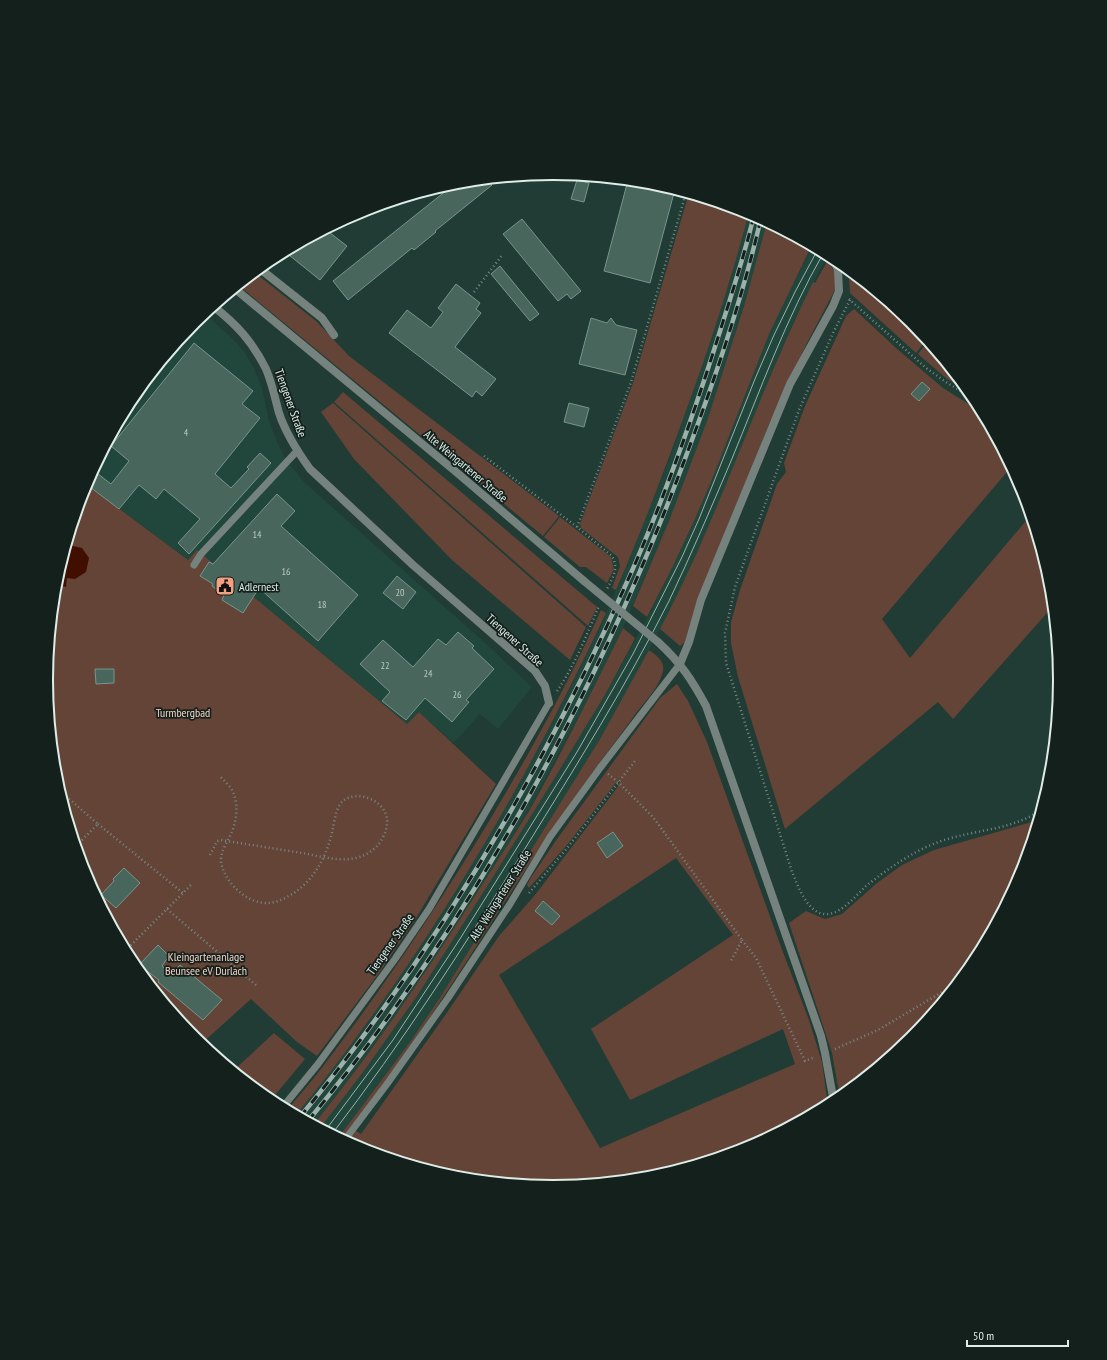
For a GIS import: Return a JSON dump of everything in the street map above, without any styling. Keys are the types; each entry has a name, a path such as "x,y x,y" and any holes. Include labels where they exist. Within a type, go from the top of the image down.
{"street":[{"path":"680,664 689,642 701,600 790,384 833,306 839,291 837,268"},
{"path":"264,272 322,318 334,335"},
{"name":"Alte Weingartener Straße","path":"238,292 658,642 680,664 692,681 706,706 811,1006 825,1053 833,1096"},
{"name":"Tiengener Straße","path":"217,310 238,327 258,354 270,381 286,430 297,451 310,468 412,565 535,671 545,686 549,703"}],"lane":[{"path":"194,565 201,554 297,451"},
{"name":"Alte Weingartener Straße","path":"348,1136 448,998 510,904 550,837 600,768 680,664"},
{"name":"Tiengener Straße","path":"286,1103 318,1064 396,959 429,909 549,703"}],"path":[{"path":"577,527 631,382 685,197"},
{"path":"474,292 503,254"},
{"path":"839,291 926,368 963,393"},
{"path":"850,300 833,333 797,417 735,587 725,633 726,663 792,872 798,888 810,907 817,912 833,914 900,860 917,851 933,844 957,837 1020,822 1035,815"},
{"path":"526,894 532,891 635,761"},
{"path":"604,771 618,782 653,818 756,958 805,1062 878,1030 948,988"},
{"path":"210,855 216,841 221,840 227,841 323,858 349,859 362,856 374,849 382,839 387,829 388,818 382,807 374,800 352,796 341,803 338,808 330,841 323,858 308,882 296,892 277,902 258,902 245,897 239,892 232,884 221,860 221,855 227,841 233,828 237,811 230,788 220,776"},
{"path":"67,797 183,893"},
{"path":"80,842 98,824"},
{"path":"130,946 191,885"},
{"path":"167,909 256,985"},
{"path":"731,961 742,940"}],"shaded area":[{"path":"747,219 766,227 744,306 707,421 669,521 623,628 587,701 529,810 489,875 417,986 317,1121 299,1111 364,1028 470,867 560,708 602,623 634,548 672,452 730,281"},
{"path":"810,251 822,258 824,262 796,317 779,355 734,468 693,563 668,615 600,739 439,999 410,1042 342,1133 323,1124 364,1071 417,996 483,893 606,693 652,609 695,519 769,334"},
{"path":"209,317 243,350 254,368 262,388 269,420 277,442 285,458 305,483 483,641 532,687 498,729 480,714 454,743 419,712 407,724 197,551 188,560 91,488 120,430 137,402 156,375 177,350"},
{"path":"71,546 82,548 89,558 86,572 75,579 67,578 66,587 62,586"}],"green space":[{"path":"687,198 714,206 747,219 728,288 683,421 616,590 612,588 620,566 618,557 581,528 580,524 633,383"},
{"path":"766,227 809,250 769,334 695,519 647,617 633,606 669,521 707,421 744,306"},
{"path":"827,261 829,262 835,273 836,288 807,343 769,424 696,604 685,642 680,646 660,629 681,587 720,500 793,325 813,282 815,283"},
{"path":"259,276 316,321 349,356 559,516 543,536 242,288"},
{"path":"849,276 884,304 924,343 916,353 850,293"},
{"path":"854,309 896,348 943,388 973,407 987,430 1008,471 882,619 910,658 1027,520 1037,550 1049,610 953,719 938,702 785,829 738,677 731,643 731,622 740,590 777,484 786,472 784,463 805,406 846,316"},
{"path":"925,345 958,385 947,379 918,354"},
{"path":"343,392 597,607 588,626 334,402"},
{"path":"333,403 586,627 570,660 452,560 354,459 321,412"},
{"name":"Turmbergbad","path":"91,488 188,560 197,550 407,724 419,712 496,784 415,920 379,973 317,1056 297,1042 251,999 206,1040 177,1010 156,985 120,930 91,872 70,810 57,745 54,713 54,647 57,615 70,550"},
{"path":"560,517 611,557 614,569 607,583 586,567 580,567 544,537"},
{"path":"601,610 606,613 574,679 504,810 466,874 427,936 385,998 342,1057 299,1111 291,1106 324,1065 356,1022 415,938 452,881 488,823 533,745 589,637"},
{"path":"623,628 635,638 606,693 554,779 417,996 364,1071 323,1124 317,1121 373,1047 464,913 529,811 589,697"},
{"path":"649,650 663,664 663,671 658,684 548,836 433,1013 396,1067 351,1127 345,1135 342,1133 410,1042 439,999 600,739"},
{"path":"677,684 688,701 707,742 809,1020 822,1062 827,1099 775,1129 714,1154 651,1171 586,1179 521,1179 456,1171 393,1154 351,1137 356,1131 361,1134 499,936 535,895 617,788 620,781 619,779 567,845 529,888 527,885 530,879 557,839 660,698","holes":["676,858 733,935 591,1029 630,1100 783,1029 795,1064 600,1148 499,975"]},
{"path":"1033,822 1016,872 1002,901 970,958 951,985 930,1010 884,1056 839,1091 832,1053 789,923 806,911 825,919 842,914 877,883 902,865 934,850"},
{"path":"274,1033 305,1059 274,1096 237,1067"}],"building":[{"path":"577,181 589,183 584,202 571,199"},
{"path":"488,184 492,185 414,250 412,248 348,300 333,281 445,192"},
{"path":"627,185 674,195 650,283 604,271"},
{"path":"522,219 581,291 571,299 567,294 558,301 503,234"},
{"path":"329,232 347,246 320,280 289,255"},
{"path":"500,266 539,314 530,321 491,274"},
{"path":"456,284 480,303 476,309 481,313 455,347 496,379 482,396 476,391 472,397 389,333 407,310 431,328 443,312 438,308"},
{"path":"591,318 607,323 611,318 616,325 637,330 625,375 579,364"},
{"path":"194,343 253,391 242,404 260,418 215,474 231,488 249,469 247,467 260,453 271,463 189,554 178,543 200,519 164,489 156,499 139,485 119,509 91,488 98,474 111,484 129,461 112,446"},
{"path":"922,382 930,389 919,401 911,394"},
{"path":"569,403 589,408 584,427 564,422"},
{"path":"277,494 295,511 281,526 358,595 318,641 259,588 243,613 222,600 224,595 212,586 213,584 200,576 209,562 213,564"},
{"path":"397,576 416,592 403,609 383,593"},
{"path":"458,632 474,646 472,648 494,669 466,700 469,702 452,722 425,698 406,720 382,701 390,692 360,664 383,640 413,667 438,639 446,645"},
{"path":"95,669 114,669 114,683 96,684"},
{"path":"613,832 623,846 607,858 597,843"},
{"path":"124,868 140,883 116,908 102,894 114,881 113,879"},
{"path":"543,901 560,916 552,925 535,911"},
{"path":"158,945 169,956 162,966 171,974 180,965 222,1000 203,1020 158,982 159,980 145,970 141,963"}],"tram line":[{"path":"328,1127 393,1040 458,942 577,752 633,654 682,557 774,335 815,254"},
{"path":"335,1130 384,1064 456,957 503,884 600,726 636,664 653,633 685,566 786,329 810,277 821,257"}],"railway":[{"path":"303,1113 349,1055 440,927 482,860 559,723 594,653 654,520 711,360 739,272 752,221"},
{"path":"311,1117 368,1045 424,966 477,885 527,801 573,714 615,627 654,538 689,448 729,334 759,224"}],"place":[{"name":"Adlernest","path":"225,586"}],"park label":[{"name":"Kleingartenanlage Beunsee eV Durlach","path":"206,963"}]}
